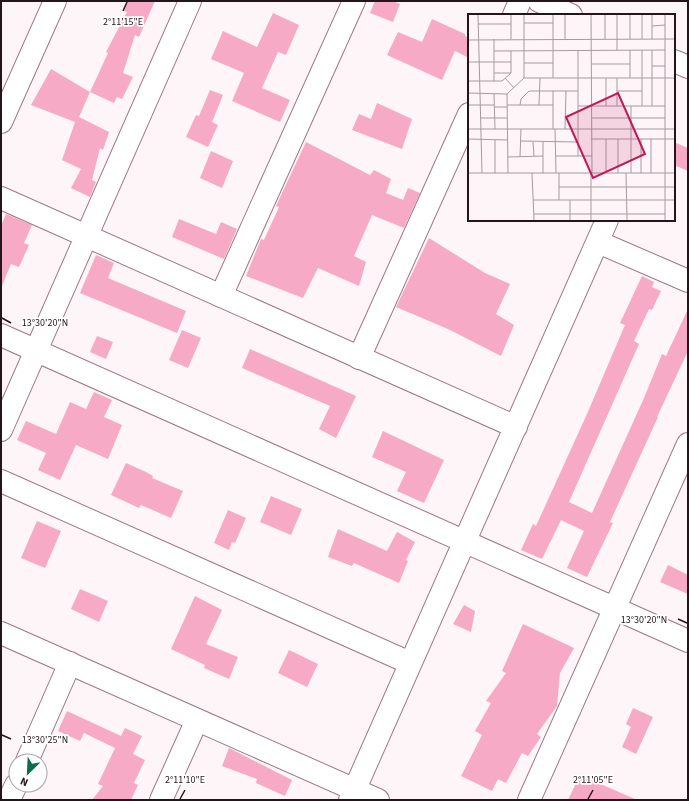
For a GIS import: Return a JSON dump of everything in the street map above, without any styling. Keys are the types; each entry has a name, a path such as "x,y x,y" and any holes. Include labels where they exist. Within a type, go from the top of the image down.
{"street":[{"path":"1,122 55,1"},
{"path":"1,430 190,1"},
{"path":"221,296 354,1"},
{"path":"514,14 520,1"},
{"path":"539,1 568,14"},
{"path":"359,358 468,116"},
{"path":"1,198 516,427"},
{"path":"352,795 608,221"},
{"path":"598,242 688,281"},
{"path":"1,335 688,640"},
{"path":"529,800 615,608 683,471 688,444"},
{"path":"1,481 410,663"},
{"path":"1,633 197,720 352,795 378,800"},
{"path":"31,753 70,663"},
{"path":"161,800 197,720"}],"building":[{"path":"128,1 155,1 139,37 135,35 123,73 133,77 122,99 117,97 114,103 90,92 108,53 106,52 127,12 124,11"},
{"path":"375,1 393,1 400,4 393,22 370,13"},
{"path":"273,13 299,25 286,55 278,52 262,88 290,100 280,122 232,101 244,73 211,59 223,31 257,47"},
{"path":"432,19 465,34 465,36 468,38 468,58 455,51 442,80 387,55 398,32 422,42"},
{"path":"51,69 90,92 79,117 109,132 103,150 100,148 92,180 96,182 90,197 71,188 81,169 62,160 75,122 31,105"},
{"path":"210,90 223,95 212,122 218,125 208,147 186,137 196,115 199,116"},
{"path":"377,103 412,119 402,149 352,130 359,114 371,119"},
{"path":"306,142 370,175 374,170 391,179 386,193 403,200 408,188 420,193 404,228 372,215 354,256 366,262 359,286 318,268 303,298 246,276 261,239 264,240 279,207 276,206"},
{"path":"675,142 688,148 688,171 675,165"},
{"path":"211,151 233,161 222,188 200,178"},
{"path":"6,214 32,225 24,243 29,245 19,267 11,264 1,288 1,226"},
{"path":"179,219 216,234 221,222 237,229 224,259 172,237"},
{"path":"429,238 485,273 510,284 496,314 514,325 501,356 448,329 396,307"},
{"path":"96,255 114,263 108,278 186,311 177,333 80,293"},
{"path":"642,276 654,282 652,287 661,291 652,310 649,309 634,341 639,344 569,502 592,513 644,398 662,354 666,356 688,309 688,351 610,522 613,523 587,577 567,568 584,531 561,520 542,559 521,550 533,524 536,526 587,414 625,325 620,323"},
{"path":"182,330 201,338 188,368 169,360"},
{"path":"97,336 113,342 106,359 90,352"},
{"path":"250,349 356,396 336,438 319,429 330,406 242,368"},
{"path":"94,392 112,400 104,417 122,425 108,459 76,445 60,480 38,470 46,453 17,440 26,421 56,434 70,402 86,409"},
{"path":"383,431 444,460 424,503 397,491 406,472 372,457"},
{"path":"126,463 153,476 152,478 183,491 171,518 141,505 139,508 111,495"},
{"path":"271,496 302,509 291,535 260,522"},
{"path":"228,510 246,518 235,543 232,542 229,550 214,543"},
{"path":"37,521 61,531 45,568 21,558"},
{"path":"338,529 387,551 397,532 415,542 406,560 408,561 399,583 354,563 352,566 328,557"},
{"path":"668,565 688,575 688,594 660,582"},
{"path":"80,589 108,601 99,622 71,609"},
{"path":"195,596 222,610 206,644 238,657 229,679 204,668 205,665 171,649"},
{"path":"464,605 475,611 471,632 453,624"},
{"path":"523,624 574,648 560,673 557,706 537,734 541,737 528,756 522,753 506,783 498,779 492,791 461,776 482,735 475,731 491,703 486,701 506,673 502,671"},
{"path":"289,650 318,664 307,687 278,673"},
{"path":"633,708 653,717 636,754 622,747 631,727 626,724"},
{"path":"67,711 121,736 125,728 142,736 133,754 145,760 134,783 138,785 131,800 92,800 103,786 98,784 115,748 84,733 80,741 58,731"},
{"path":"229,748 292,780 285,796 256,783 257,779 222,766"},
{"path":"580,775 637,800 568,800"}]}
